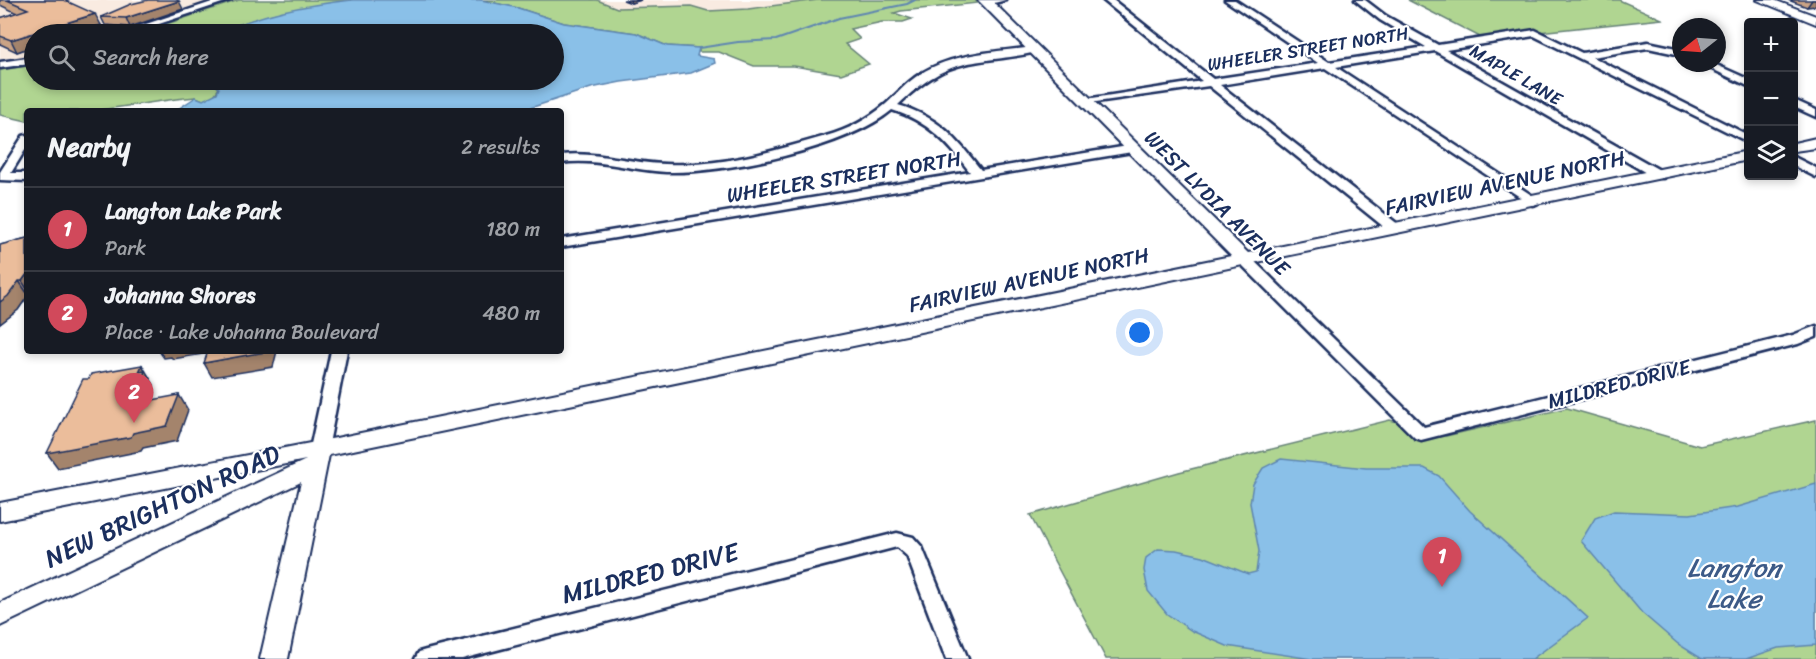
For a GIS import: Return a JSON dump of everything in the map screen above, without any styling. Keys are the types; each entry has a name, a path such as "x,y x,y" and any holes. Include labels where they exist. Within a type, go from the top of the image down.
{"street":[{"path":"152,24 227,0"},
{"path":"985,1 1002,0"},
{"path":"1107,0 1394,228"},
{"path":"1229,0 1532,201"},
{"name":"MAPLE LANE","path":"1359,0 1383,18 1659,175"},
{"path":"1763,0 1816,20"},
{"name":"WEST LYDIA AVENUE","path":"985,1 1421,434"},
{"name":"WHEELER STREET NORTH","path":"1086,102 1535,33 1581,56"},
{"path":"1581,56 1648,45 1672,50"},
{"path":"564,159 606,157 665,168 720,165 849,133 873,120 924,76 945,66 973,58 1034,50"},
{"path":"1581,56 1744,137"},
{"path":"0,65 24,61"},
{"path":"1724,72 1744,81"},
{"path":"891,106 916,112 939,127 978,175"},
{"path":"1798,106 1816,114"},
{"path":"1798,146 1816,142"},
{"path":"24,143 3,177 24,177"},
{"name":"WHEELER STREET NORTH","path":"564,243 1134,149"},
{"name":"FAIRVIEW AVENUE NORTH","path":"317,457 1244,259 1744,157"},
{"path":"1798,164 1816,173"},
{"name":"MILDRED DRIVE","path":"1421,434 1798,339 1816,331"},
{"path":"274,659 338,354"},
{"path":"0,512 237,465 317,457"},
{"name":"NEW BRIGHTON ROAD","path":"0,615 242,500 317,457"},
{"path":"237,465 245,481 242,500"},
{"name":"MILDRED DRIVE","path":"426,659 887,540 906,542 913,548 957,659"}],"shaded area":[{"path":"0,0 239,0 166,24 24,24 24,66 0,70"},
{"path":"597,0 818,0 748,9 708,11 691,6 616,8"}],"green space":[{"path":"239,0 352,0 273,14 240,24 166,24"},
{"path":"480,0 597,0 617,8 691,6 708,11 748,9 818,0 975,0 978,3 901,11 894,13 912,19 903,22 882,22 850,29 860,39 845,44 869,64 841,74 794,66 754,66 719,52 699,52 699,48 667,46 636,33 564,23 518,8"},
{"path":"1408,0 1619,0 1662,19 1482,38"},
{"path":"24,66 24,90 218,90 213,97 203,100 196,97 113,108 24,108 24,120 0,115 0,70"},
{"path":"1567,408 1700,446 1816,420 1816,659 1106,659 1030,515 1179,472 1390,420 1446,436"}],"water":[{"path":"352,0 481,0 518,8 564,23 636,33 667,46 699,48 697,56 714,59 715,63 691,73 591,88 530,108 180,108 196,97 203,100 217,93 218,90 564,90 564,24 242,24 266,15 317,4"},
{"path":"1281,459 1366,468 1424,468 1439,476 1470,511 1588,618 1532,659 1312,659 1227,646 1192,631 1167,614 1148,591 1144,570 1146,558 1158,549 1176,550 1203,556 1248,574 1256,572 1259,551 1250,503 1253,484 1263,468"},
{"name":"Langton Lake","path":"1816,484 1816,645 1778,648 1746,659 1702,659 1678,644 1642,613 1581,541 1595,518 1614,511 1690,514 1738,507"}],"building":[{"path":"7,0 64,0 95,14 63,24 24,24 24,36 11,40 0,36 0,18 28,9"},
{"path":"148,0 179,1 126,18 101,17 131,4"},
{"path":"24,239 24,278 0,302 0,245"},
{"path":"207,354 254,354 204,363"},
{"path":"142,365 139,372 145,371 131,404 179,395 167,426 133,433 131,437 47,453 83,379 89,379 91,374"}],"waterway":[{"path":"699,48 738,42 776,40 839,18 907,4 915,0"}],"place":[{"name":"Johanna Shores","path":"134,423"},
{"name":"Langton Lake Park","path":"1442,587"}]}
